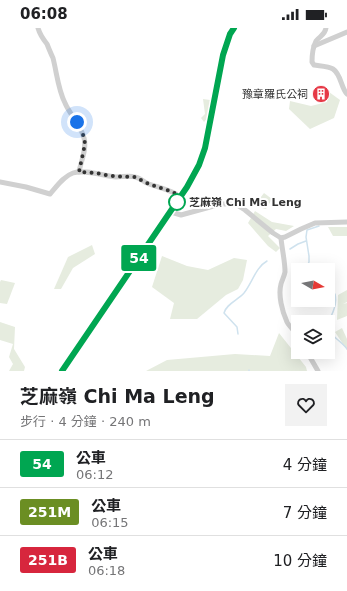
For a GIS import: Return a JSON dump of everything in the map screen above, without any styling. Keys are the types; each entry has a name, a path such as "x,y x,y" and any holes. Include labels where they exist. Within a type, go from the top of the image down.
{"main road":[{"path":"62,371 171,212 196,172 204,152 223,55 230,34 234,28"}],"street":[{"path":"38,28 49,48 61,96 70,114 82,131 84,149 79,172"},
{"path":"326,28 325,33 314,46 312,61 313,64 334,69 344,91 347,94"},
{"path":"314,46 347,32"},
{"path":"0,182 26,187 50,194 62,180 72,173 96,173 110,176 135,177 149,184 173,192 181,197"},
{"path":"171,212 181,215 221,204 237,205 273,234 281,238 288,236 300,228 315,223 347,222"},
{"path":"281,238 284,275 280,296 287,323 291,327"},
{"path":"311,359 318,371"}],"shaded area":[{"path":"329,92 340,100 334,118 310,129 289,109 290,101 311,106 327,102"},
{"path":"203,99 217,101 217,107 204,122 201,118 205,114"},
{"path":"264,193 272,199 266,209 262,208 257,202"},
{"path":"255,211 272,222 294,226 286,231 276,229 268,236 280,248 276,252 268,246 248,223"},
{"path":"328,227 347,227 347,236 333,236"},
{"path":"92,245 95,254 73,268 61,289 54,289 68,257"},
{"path":"162,256 187,266 208,270 234,258 247,260 243,280 238,289 226,295 197,319 170,319 174,303 152,287"},
{"path":"1,280 15,283 7,304 0,303"},
{"path":"347,290 347,302 343,304 347,303 347,316 337,320 338,295"},
{"path":"0,322 15,327 14,349 25,367 24,371 9,371 13,364 9,357 13,344 0,340"},
{"path":"342,328 347,339 347,350 335,332"},
{"path":"279,333 291,348 291,359 300,359 306,367 307,371 146,371 167,360 235,354 270,356"}],"waterway":[{"path":"308,263 306,237 307,230 319,226"},
{"path":"290,249 306,241"},
{"path":"238,334 237,327 224,313 225,310 244,293 257,271 267,261"},
{"path":"335,294 335,303"},
{"path":"335,307 328,328 333,336 347,349"}],"bus line":[{"name":"54","path":"62,371 192,180 205,148 223,55 230,34 234,28"}],"place":[{"name":"豫章羅氏公祠","path":"321,94"},
{"name":"芝麻嶺 Chi Ma Leng","path":"177,202"}],"route":[{"path":"77,122 82,131 85,144 79,172 96,173 116,177 135,177 149,184 176,193 181,197 177,202"}]}
